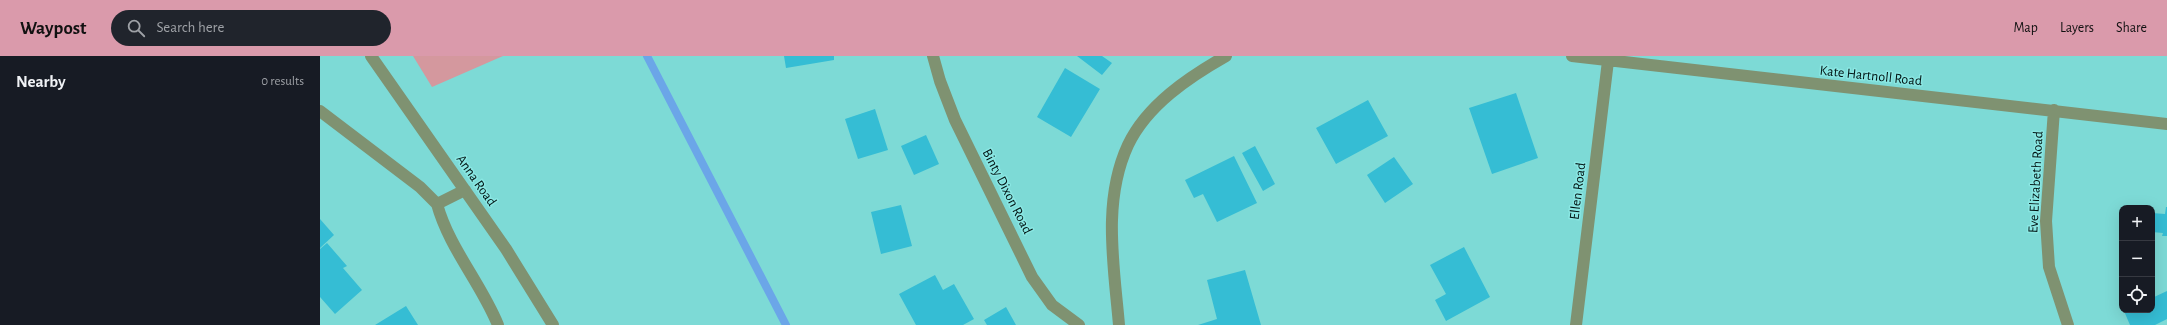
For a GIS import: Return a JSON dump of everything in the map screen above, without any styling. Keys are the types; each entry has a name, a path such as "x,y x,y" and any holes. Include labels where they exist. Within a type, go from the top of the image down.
{"street":[{"name":"Anna Road","path":"371,56 506,249 553,325"},
{"name":"Binty Dixon Road","path":"933,56 940,81 955,120 1032,277 1052,305 1078,325"},
{"path":"1119,325 1111,224 1117,180 1126,149 1139,128 1166,98 1182,84 1226,56"},
{"name":"Kate Hartnoll Road","path":"1572,56 2167,124"},
{"name":"Ellen Road","path":"1576,325 1608,61"},
{"path":"320,110 420,187 437,204 447,234 492,311 498,325"},
{"name":"Eve Elizabeth Road","path":"2054,110 2046,221 2049,267 2068,325"},
{"path":"437,204 465,190"}],"shaded area":[{"path":"413,56 503,56 432,87"}],"building":[{"path":"784,56 834,56 834,60 786,68"},
{"path":"1077,56 1102,56 1112,63 1102,75"},
{"path":"1065,68 1100,89 1071,137 1037,117"},
{"path":"1516,93 1538,158 1492,174 1469,108"},
{"path":"1368,100 1388,136 1336,164 1316,128"},
{"path":"875,109 888,150 858,159 845,119"},
{"path":"926,135 939,164 914,175 901,146"},
{"path":"1255,146 1275,184 1263,191 1242,153"},
{"path":"1234,156 1257,203 1217,222 1203,194 1194,198 1185,180"},
{"path":"1394,157 1413,184 1385,203 1367,175"},
{"path":"901,205 912,246 881,254 871,212"},
{"path":"2167,207 2167,236 2162,236 2163,233 2155,232 2155,213 2165,214"},
{"path":"320,219 334,235 320,248"},
{"path":"327,243 347,266 343,268 362,290 335,314 320,297 320,249"},
{"path":"1464,247 1490,297 1446,321 1435,300 1446,294 1430,265"},
{"path":"1245,270 1261,325 1198,325 1217,319 1207,280"},
{"path":"935,275 943,290 954,284 974,319 963,325 916,325 899,294"},
{"path":"2167,291 2167,319 2155,325 2130,325 2125,313 2155,313 2155,297"},
{"path":"406,306 418,325 375,325"},
{"path":"1006,307 1016,325 987,325 984,320"}],"waterway":[{"path":"647,56 786,325"}]}
